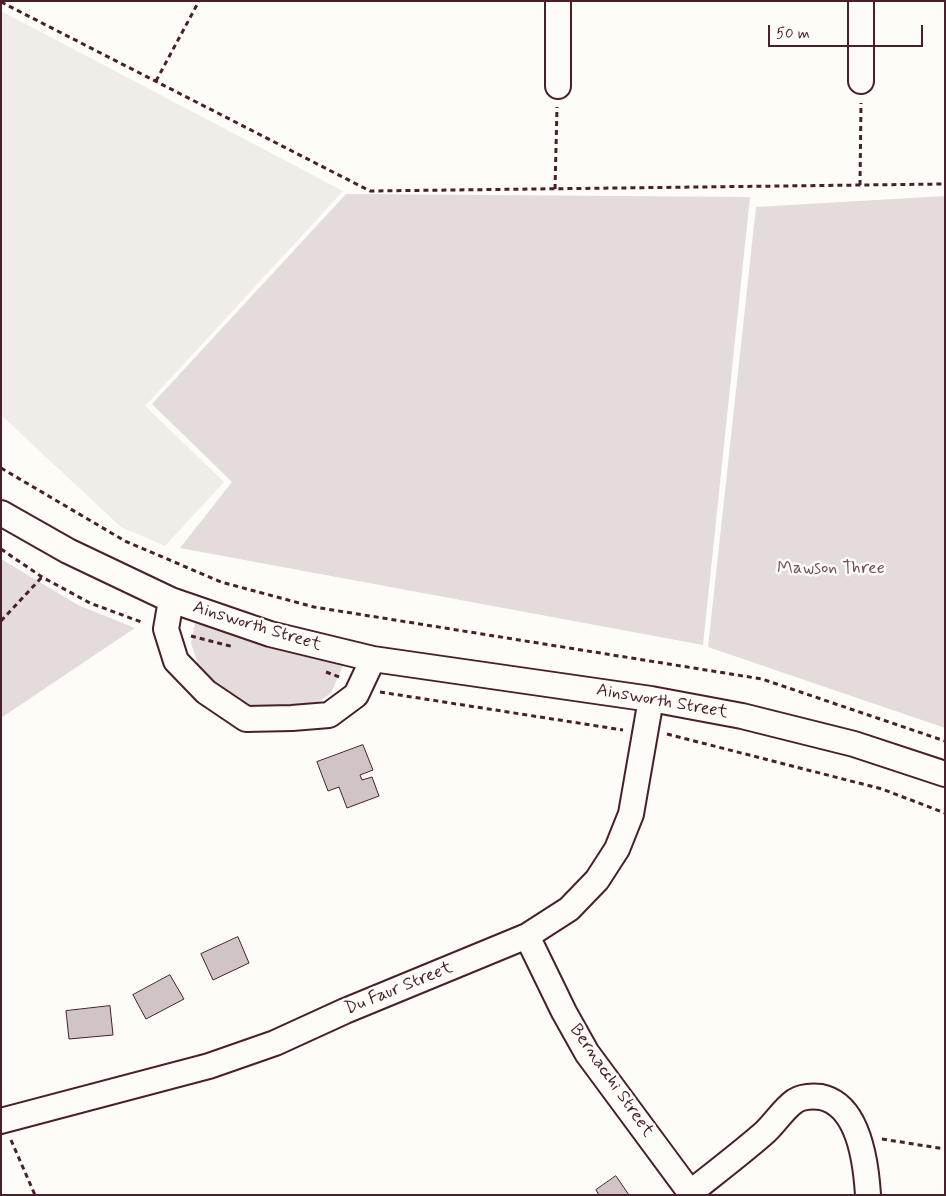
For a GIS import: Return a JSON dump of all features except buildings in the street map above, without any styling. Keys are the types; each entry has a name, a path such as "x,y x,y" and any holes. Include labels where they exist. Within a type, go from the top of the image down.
{"street":[{"path":"558,1 558,86"},
{"path":"861,1 861,81"},
{"name":"Ainsworth Street","path":"1,513 68,551 171,600 270,634 373,658 651,698 742,716 854,744 945,774"},
{"name":"Ainsworth Street","path":"171,600 166,629 176,661 206,692 246,718 292,718 329,715 356,695 373,658"},
{"name":"Du Faur Street","path":"2,1121 226,1061 275,1043 345,1011 528,936 569,909 597,880 617,849 631,814 651,698"},
{"name":"Bernacchi Street","path":"528,936 564,1012 587,1053 692,1193 765,1133 795,1101 811,1095 828,1099 843,1110 856,1135 868,1195"}],"path":[{"path":"156,81 199,1"},
{"path":"1,2 370,191 945,184"},
{"path":"860,185 861,81"},
{"path":"555,189 558,86"},
{"path":"1,468 124,541 221,582 314,607 762,679 945,741"},
{"path":"1,549 42,577 90,604 166,629 240,649"},
{"path":"1,621 42,577"},
{"path":"321,671 343,678 341,686 667,734 882,789 945,813"},
{"path":"2,1121 35,1195"},
{"path":"856,1135 945,1149"}],"shaded area":[{"path":"1,11 343,191 145,406 224,482 165,546 121,527 1,415"}],"green space":[{"path":"346,194 750,197 703,645 180,548 232,482 152,404"},
{"name":"Mawson Three","path":"945,196 945,728 708,647 756,207"},
{"path":"1,559 78,605 135,628 1,718"},
{"path":"195,623 343,666 331,693 311,707 250,710 220,691 199,668 191,643"}]}
